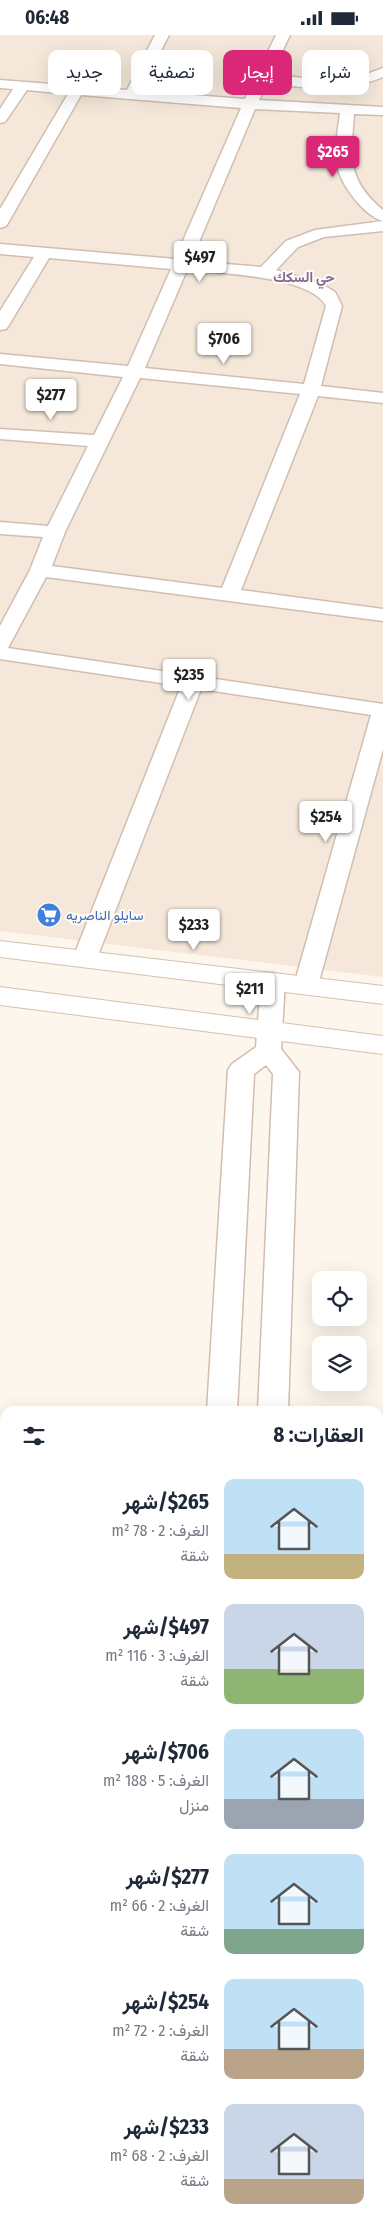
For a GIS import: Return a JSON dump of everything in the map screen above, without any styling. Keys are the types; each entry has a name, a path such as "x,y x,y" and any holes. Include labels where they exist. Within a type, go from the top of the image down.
{"street":[{"path":"154,50 162,35"},
{"path":"276,50 283,35"},
{"path":"292,81 338,85 359,82 383,72"},
{"path":"0,84 48,87"},
{"path":"0,119 23,85"},
{"path":"121,94 250,104 383,111"},
{"path":"0,223 74,95"},
{"path":"0,645 8,614 40,570 56,532 134,373 254,95"},
{"path":"347,109 344,167 362,197 378,215 383,217"},
{"path":"265,272 292,244 321,233 383,226"},
{"path":"0,249 265,272 316,288 329,296 334,306 311,390 230,595"},
{"path":"0,325 8,299 44,253"},
{"path":"0,359 383,398"},
{"path":"0,434 100,441"},
{"path":"0,528 56,532"},
{"path":"40,570 383,615"},
{"path":"0,653 383,710 306,985"},
{"path":"85,958 193,683"},
{"path":"0,949 383,995"},
{"path":"273,981 269,1041 286,1072 274,1406"},
{"path":"0,996 269,1041 383,1045"},
{"path":"222,1406 241,1070 269,1041"}],"shaded area":[{"path":"0,35 383,35 383,977 0,931"}],"place":[{"name":"سايلو الناصريه","path":"49,915"}],"district":[{"name":"حي السكك","path":"304,277"}]}
